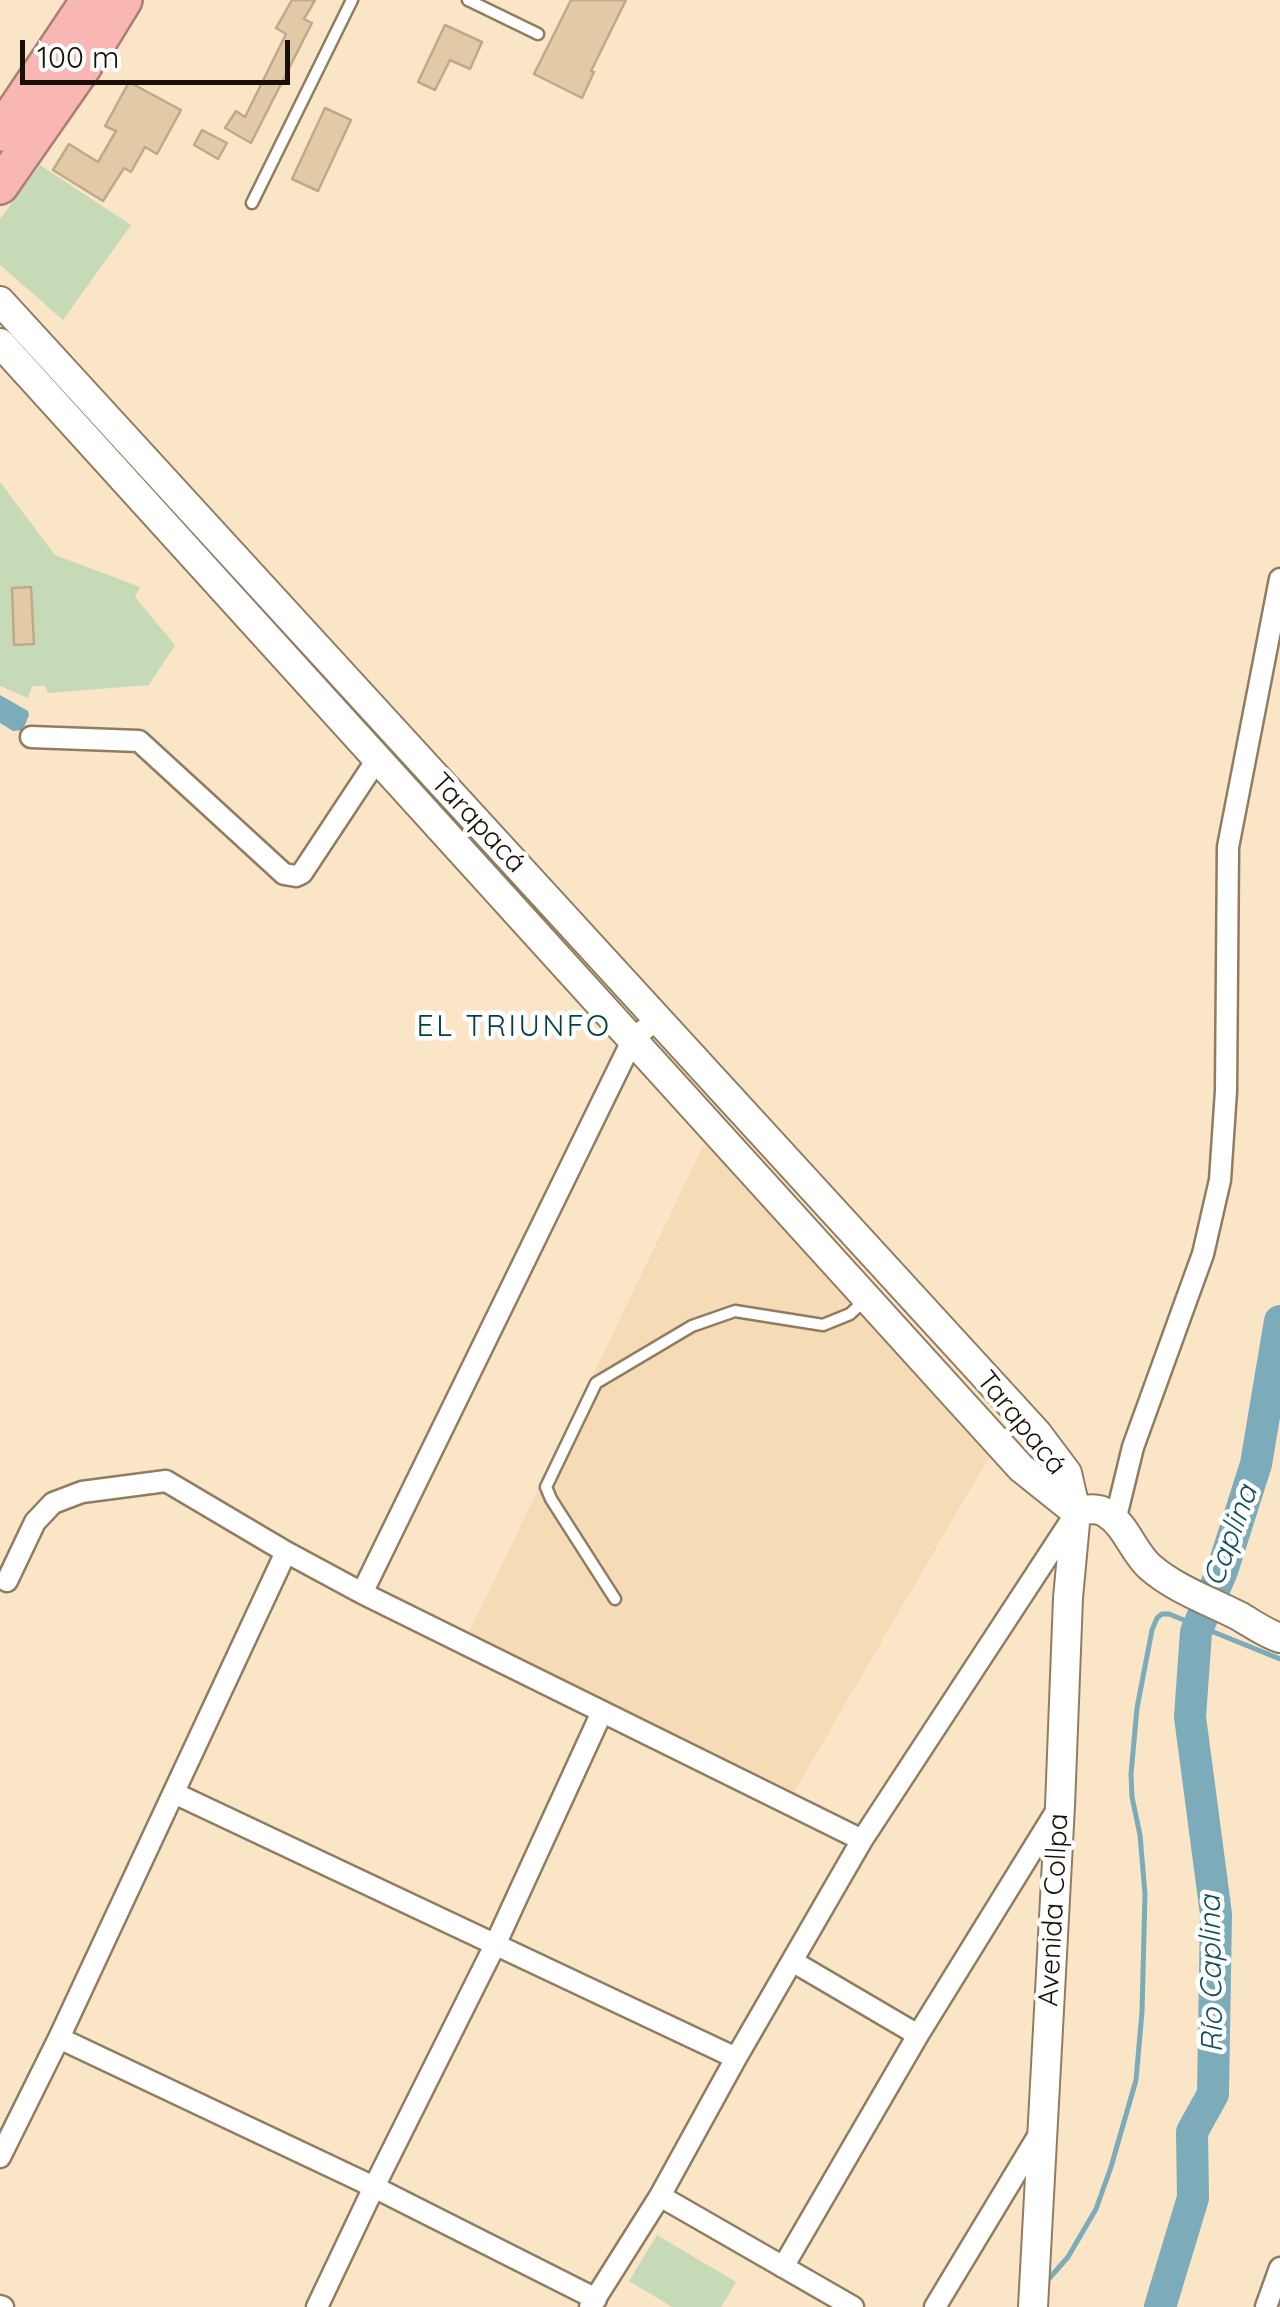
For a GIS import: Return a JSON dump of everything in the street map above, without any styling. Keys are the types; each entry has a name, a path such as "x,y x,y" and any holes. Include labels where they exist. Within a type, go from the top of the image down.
{"highway":[{"path":"0,133 89,0"},
{"path":"0,186 83,67 124,0"}],"main road":[{"name":"Tarapacá","path":"0,300 1037,1433 1067,1473 1076,1512"},
{"name":"Tarapacá","path":"0,343 1021,1468 1076,1512"},
{"path":"20,365 41,346"},
{"path":"258,626 280,606"},
{"path":"400,782 422,762"},
{"path":"507,900 529,879"},
{"path":"868,1298 892,1275"},
{"path":"1076,1512 1104,1511 1116,1521 1148,1566 1280,1638"},
{"name":"Avenida Collpa","path":"1033,2307 1068,1598 1076,1512"}],"street":[{"path":"1116,1521 1133,1447 1203,1254 1220,1180 1226,1092 1228,847 1280,579"},
{"path":"30,738 139,741 284,874 296,876 302,873 378,758"},
{"path":"362,1592 633,1039 657,1019"},
{"path":"6,1581 35,1522 53,1503 82,1492 166,1480 362,1592 862,1840"},
{"path":"60,2038 374,2187 593,2303 660,2196 862,1840 1076,1512"},
{"path":"0,2157 60,2038 286,1552"},
{"path":"317,2307 495,1945 602,1712"},
{"path":"174,1793 736,2058"},
{"path":"784,2267 918,2034 1060,1806"},
{"path":"792,1961 918,2034"},
{"path":"936,2307 1042,2130"},
{"path":"660,2196 853,2307"},
{"path":"1266,2307 1280,2268"}],"lane":[{"path":"252,203 352,0"},
{"path":"468,0 538,34"},
{"path":"615,1599 546,1487 596,1384 692,1326 718,1316 735,1311 824,1324 850,1314 868,1298"}],"shaded area":[{"path":"706,1140 989,1457 794,1792 469,1633"}],"green space":[{"path":"40,165 131,225 63,320 0,265 0,219"},
{"path":"0,482 55,555 140,587 135,597 175,645 149,685 48,693 45,686 32,686 28,698 0,686"},
{"path":"657,2235 736,2282 721,2307 672,2307 629,2281"}],"water":[{"path":"0,695 28,711 23,730 13,731 0,723"}],"building":[{"path":"292,0 315,0 304,19 312,23 251,143 225,128 236,111 245,117 286,34 276,28"},
{"path":"571,0 626,0 582,98 534,74"},
{"path":"445,25 482,42 470,69 450,60 435,90 418,82"},
{"path":"129,82 181,110 157,154 145,147 131,172 124,168 103,201 53,170 69,144 98,162 116,131 105,126"},
{"path":"325,108 351,120 318,191 292,179"},
{"path":"202,130 227,143 218,159 194,145"},
{"path":"31,587 34,644 14,645 12,588"}],"waterway":[{"name":"Río Caplina","path":"1160,2307 1193,2198 1192,2132 1213,2094 1216,1914 1190,1717 1196,1632 1222,1571 1256,1464 1280,1321"},
{"path":"1047,2281 1068,2257 1096,2209 1136,2080 1145,1894 1131,1774 1137,1708 1152,1630 1157,1618 1169,1614 1280,1659"}],"district":[{"name":"EL TRIUNFO","path":"514,1027"}],"water label":[{"name":"Caplina","path":"1231,1536"}]}
